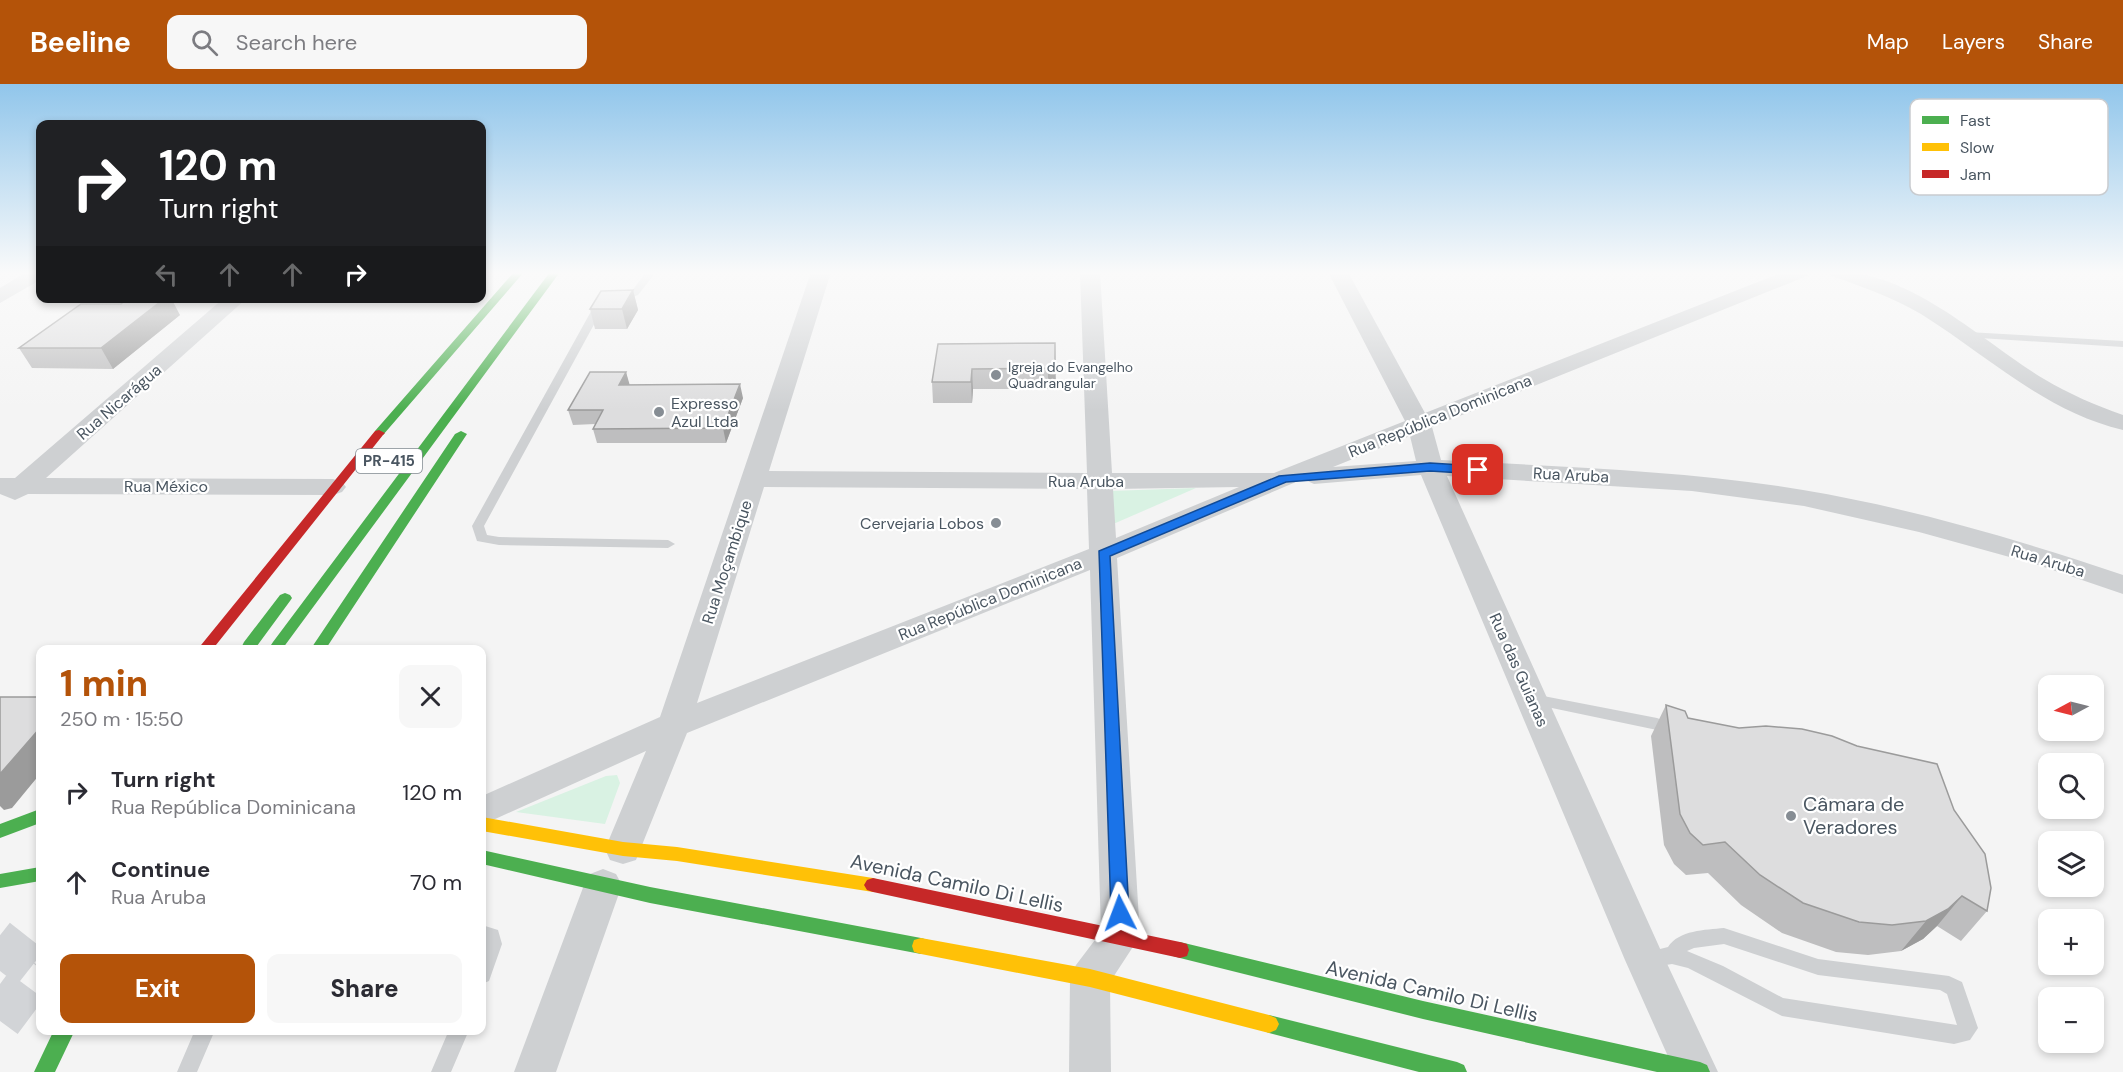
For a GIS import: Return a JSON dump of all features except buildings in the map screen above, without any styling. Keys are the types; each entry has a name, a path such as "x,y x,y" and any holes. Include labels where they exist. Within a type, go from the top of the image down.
{"main road":[{"path":"208,645 333,487 424,377 478,318"},
{"path":"479,340 494,318"},
{"name":"PR-415","path":"278,645 520,318"},
{"path":"500,371 522,318"},
{"path":"320,645 470,421"},
{"path":"250,645 291,590"},
{"path":"0,831 36,818"},
{"name":"Avenida Camilo Di Lellis","path":"486,825 623,849 842,879 1121,936 1423,1010 1698,1072"},
{"path":"486,858 603,885 1090,978 1457,1072"},
{"path":"0,881 36,875"},
{"path":"44,1072 62,1035"}],"street":[{"name":"Rua Nicarágua","path":"0,505 11,486 213,318"},
{"name":"Rua Moçambique","path":"623,849 674,725 806,318"},
{"path":"1090,1072 1090,978 1121,936 1092,318"},
{"name":"Rua das Guianas","path":"1362,318 1419,425 1430,467 1531,699 1659,958 1698,1072"},
{"name":"Rua República Dominicana","path":"486,809 674,725 1103,554 1283,478 1685,318"},
{"path":"1939,318 1968,335 2036,384 2080,408 2123,423"},
{"name":"Rua Aruba","path":"754,479 1100,481 1283,478 1430,467 1692,483 1804,498 1935,528 2045,558 2123,585"},
{"name":"Rua México","path":"11,486 333,487"},
{"path":"535,1072 603,885"}],"lane":[{"path":"592,318 478,526 482,538 499,541 668,544"},
{"path":"1968,335 2123,344"},
{"path":"1531,699 1666,726"},
{"path":"486,934 491,936 493,944 486,964"},
{"path":"1724,936 1818,967 1942,982 1955,988 1968,1028 1963,1033 1954,1035 1782,1006 1765,1000 1722,973 1659,958 1693,940 1724,936"},
{"path":"187,1072 203,1035"},
{"path":"441,1072 457,1035"}],"green space":[{"path":"1196,488 1111,525 1109,491"},
{"path":"617,775 620,783 605,824 516,812 606,776"}],"tunnel":[{"path":"0,971 36,925"},
{"path":"0,1021 36,972"}],"traffic: fast":[{"path":"379,433 479,318"},
{"path":"278,645 521,318"},
{"path":"320,645 461,434"},
{"path":"250,645 285,598"},
{"path":"0,831 36,818"},
{"path":"486,858 650,895 921,946"},
{"path":"0,881 36,875"},
{"path":"1180,950 1423,1010 1700,1072"},
{"path":"1269,1024 1457,1072"},
{"path":"44,1072 62,1035"}],"traffic: slow":[{"path":"486,825 623,849 677,854 873,885"},
{"path":"921,946 1090,978 1269,1024"}],"traffic: jam":[{"path":"208,645 379,433"},
{"path":"873,885 1180,950"}],"place":[{"name":"Igreja do Evangelho Quadrangular","path":"996,375"},
{"name":"Expresso Azul Ltda","path":"659,412"},
{"name":"Cervejaria Lobos","path":"996,523"},
{"name":"Câmara de Veradores","path":"1791,816"}],"route":[{"path":"1120,913 1103,554 1283,478 1430,467 1478,470"}]}
